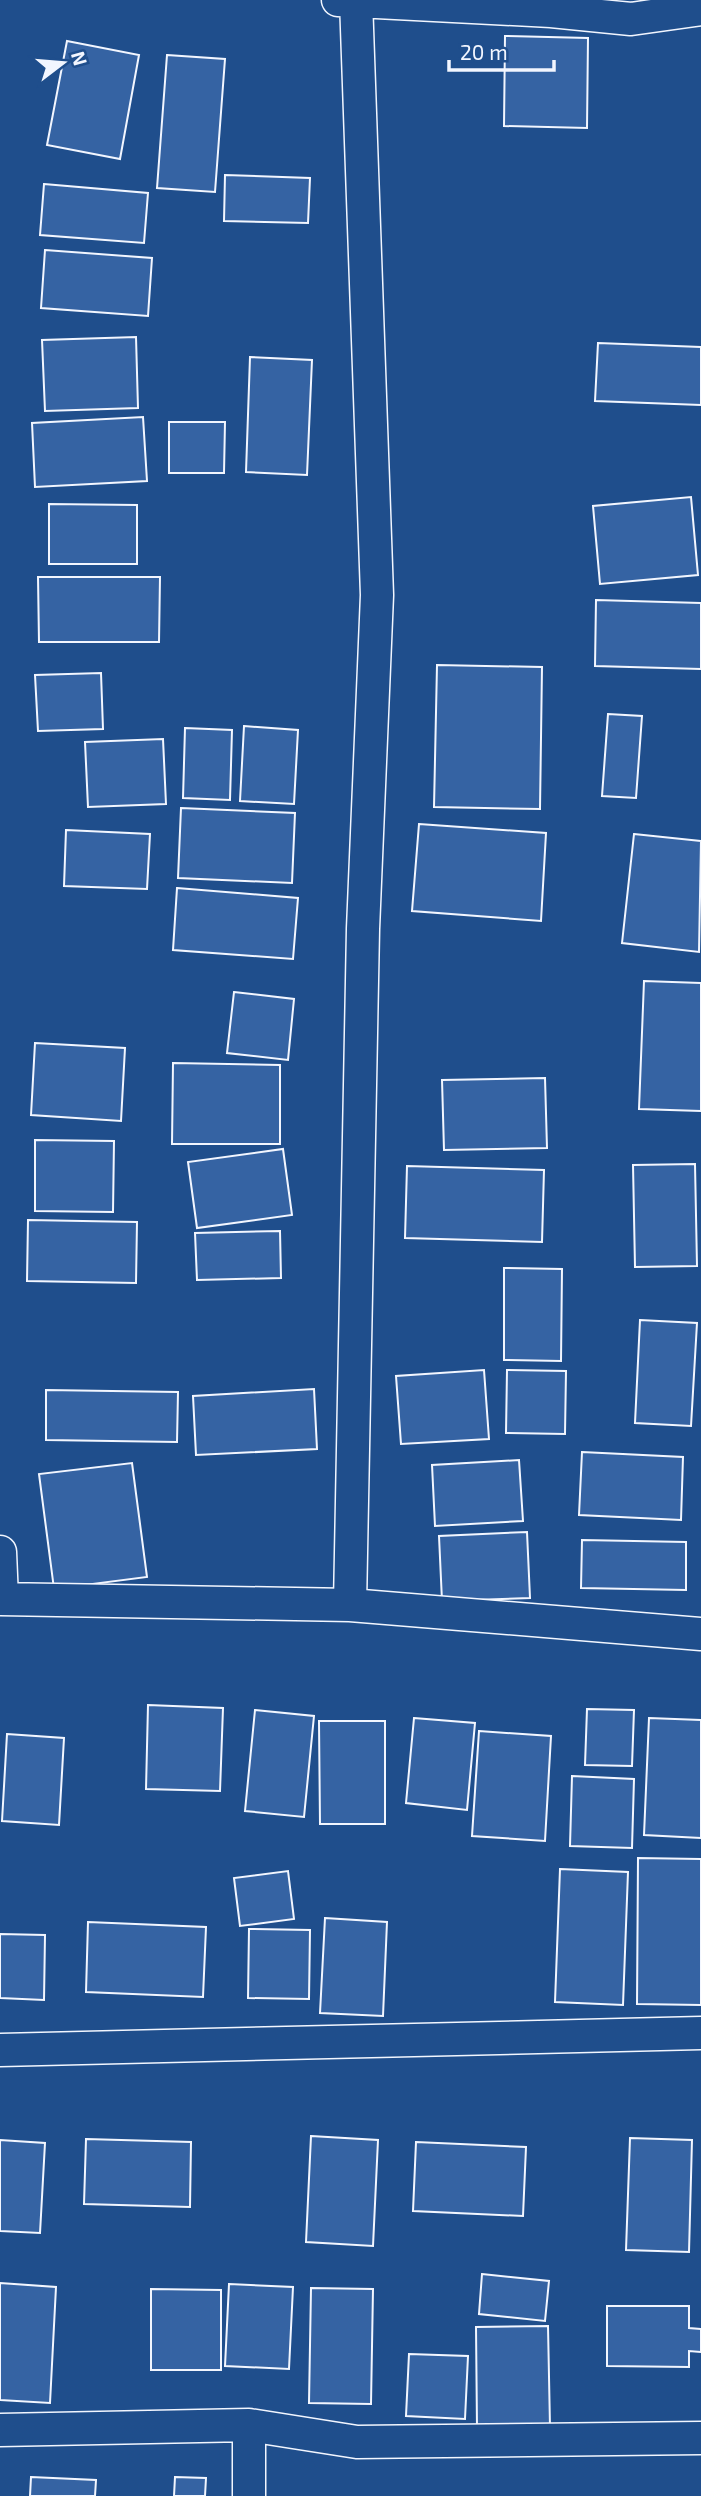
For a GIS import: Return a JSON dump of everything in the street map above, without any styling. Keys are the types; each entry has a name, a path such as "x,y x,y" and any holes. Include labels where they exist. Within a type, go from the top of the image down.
{"street":[{"path":"338,0 551,11 631,19 701,9"},
{"path":"350,1605 363,929 377,595 356,1"},
{"path":"0,1552 1,1599 350,1605 701,1634"},
{"path":"0,2050 701,2033"},
{"path":"249,2425 249,2496"},
{"path":"0,2430 249,2425 357,2442 701,2438"}],"building":[{"path":"505,36 588,38 587,128 504,126"},
{"path":"67,41 139,55 120,159 47,145"},
{"path":"167,55 225,59 215,192 157,188"},
{"path":"225,175 310,178 308,223 224,221"},
{"path":"44,184 148,193 144,243 40,235"},
{"path":"45,250 152,258 148,316 41,308"},
{"path":"136,337 138,408 45,411 42,340"},
{"path":"598,343 701,347 701,405 595,401"},
{"path":"250,357 312,360 307,475 246,472"},
{"path":"143,417 147,481 35,487 32,423"},
{"path":"169,422 225,422 224,473 169,473"},
{"path":"691,497 698,575 600,584 593,506"},
{"path":"49,504 137,505 137,564 49,564"},
{"path":"38,577 160,577 159,642 39,642"},
{"path":"596,600 701,603 701,669 595,666"},
{"path":"437,665 542,667 540,809 434,807"},
{"path":"101,673 103,729 38,731 35,675"},
{"path":"608,714 642,716 636,798 602,796"},
{"path":"244,726 298,730 294,804 240,801"},
{"path":"185,728 232,730 230,800 183,798"},
{"path":"163,739 166,804 88,807 85,742"},
{"path":"181,808 295,813 292,883 178,878"},
{"path":"419,824 546,833 541,921 412,911"},
{"path":"66,830 150,834 147,889 64,886"},
{"path":"634,834 701,841 699,952 622,943"},
{"path":"177,888 298,898 293,959 173,950"},
{"path":"644,981 701,983 701,1111 639,1109"},
{"path":"234,992 294,999 288,1060 227,1053"},
{"path":"35,1043 125,1048 121,1121 31,1115"},
{"path":"173,1063 280,1065 280,1144 172,1144"},
{"path":"545,1078 547,1148 444,1150 442,1080"},
{"path":"35,1140 114,1141 113,1212 35,1211"},
{"path":"283,1149 292,1215 197,1228 188,1162"},
{"path":"695,1164 697,1266 635,1267 633,1165"},
{"path":"407,1166 544,1170 542,1242 405,1238"},
{"path":"28,1220 137,1222 136,1283 27,1281"},
{"path":"280,1231 281,1278 197,1280 195,1233"},
{"path":"504,1268 562,1269 561,1361 504,1360"},
{"path":"640,1320 697,1323 691,1426 635,1423"},
{"path":"484,1370 489,1439 401,1444 396,1376"},
{"path":"507,1370 566,1371 565,1434 506,1433"},
{"path":"314,1389 317,1449 196,1455 193,1396"},
{"path":"46,1390 178,1392 177,1442 46,1440"},
{"path":"582,1452 683,1457 681,1520 579,1515"},
{"path":"519,1460 523,1521 435,1526 432,1465"},
{"path":"132,1463 147,1577 54,1589 39,1474"},
{"path":"527,1532 530,1598 442,1601 439,1536"},
{"path":"582,1540 686,1542 686,1590 581,1588"},
{"path":"148,1705 223,1708 220,1791 146,1789"},
{"path":"587,1709 634,1710 632,1766 585,1765"},
{"path":"255,1710 314,1716 304,1817 245,1811"},
{"path":"414,1718 475,1723 467,1810 406,1803"},
{"path":"649,1718 701,1720 701,1838 644,1835"},
{"path":"319,1721 385,1721 385,1824 320,1824"},
{"path":"479,1731 551,1736 545,1841 472,1836"},
{"path":"7,1734 64,1738 59,1825 2,1821"},
{"path":"572,1776 634,1779 632,1848 570,1846"},
{"path":"638,1858 701,1859 701,2005 637,2004"},
{"path":"560,1869 628,1872 623,2005 555,2002"},
{"path":"288,1871 294,1919 240,1926 234,1878"},
{"path":"325,1918 387,1922 383,2016 320,2013"},
{"path":"88,1922 206,1927 203,1997 86,1992"},
{"path":"249,1929 310,1930 309,1999 248,1998"},
{"path":"0,1934 45,1935 44,2000 0,1998"},
{"path":"311,2136 378,2140 373,2246 306,2242"},
{"path":"630,2138 692,2140 689,2252 626,2250"},
{"path":"86,2139 191,2142 190,2207 84,2204"},
{"path":"0,2140 45,2143 40,2233 0,2231"},
{"path":"416,2142 526,2147 523,2216 413,2211"},
{"path":"482,2274 549,2281 545,2321 479,2314"},
{"path":"0,2283 56,2287 50,2403 0,2400"},
{"path":"229,2284 293,2287 289,2369 225,2366"},
{"path":"311,2288 373,2289 371,2404 309,2403"},
{"path":"151,2289 221,2290 221,2370 151,2370"},
{"path":"607,2306 689,2306 689,2328 701,2329 701,2352 689,2351 689,2367 607,2366"},
{"path":"548,2326 550,2427 477,2428 476,2327"},
{"path":"409,2354 468,2356 465,2419 406,2416"},
{"path":"31,2477 96,2480 95,2496 30,2496"},
{"path":"175,2477 206,2478 205,2496 174,2496"}]}
